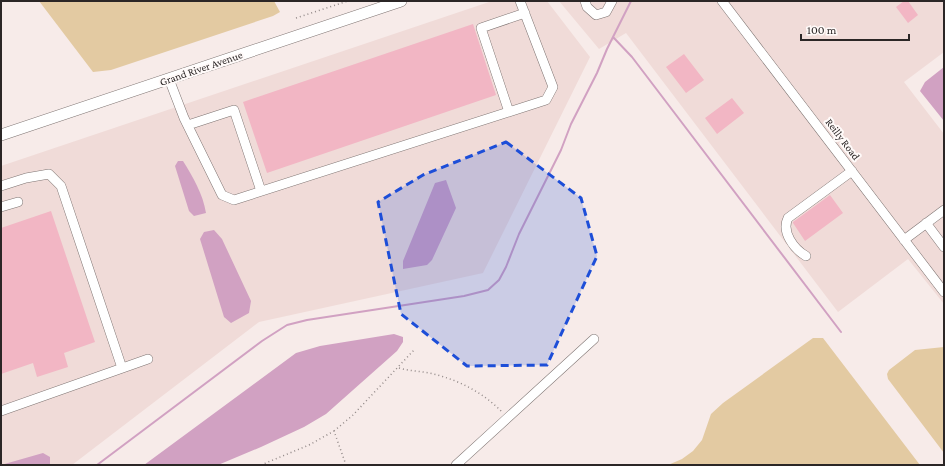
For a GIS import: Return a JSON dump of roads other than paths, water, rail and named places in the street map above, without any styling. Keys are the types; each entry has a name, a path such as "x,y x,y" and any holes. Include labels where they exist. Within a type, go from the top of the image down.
{"main road":[{"name":"Grand River Avenue","path":"1,135 169,79 388,3 400,1"}],"lane":[{"path":"169,79 188,126 222,195 234,200 546,100 553,87 520,1"},
{"path":"585,1 587,7 596,15 606,12 612,1"},
{"name":"Reilly Road","path":"722,1 944,292"},
{"path":"509,112 481,28 525,13"},
{"path":"188,126 234,110 261,191"},
{"path":"806,256 799,252 788,235 786,223 788,218 852,171"},
{"path":"1,186 26,178 49,174 61,186 122,368"},
{"path":"1,207 18,202"},
{"path":"904,240 944,210"},
{"path":"926,223 944,248"},
{"path":"456,465 594,339"},
{"path":"1,412 148,359"}],"waterway":[{"path":"97,465 262,341 287,325 307,320 464,296 488,290 499,280 506,267 519,234 561,150 571,124 631,1"},
{"path":"613,37 632,57 841,332"}]}
